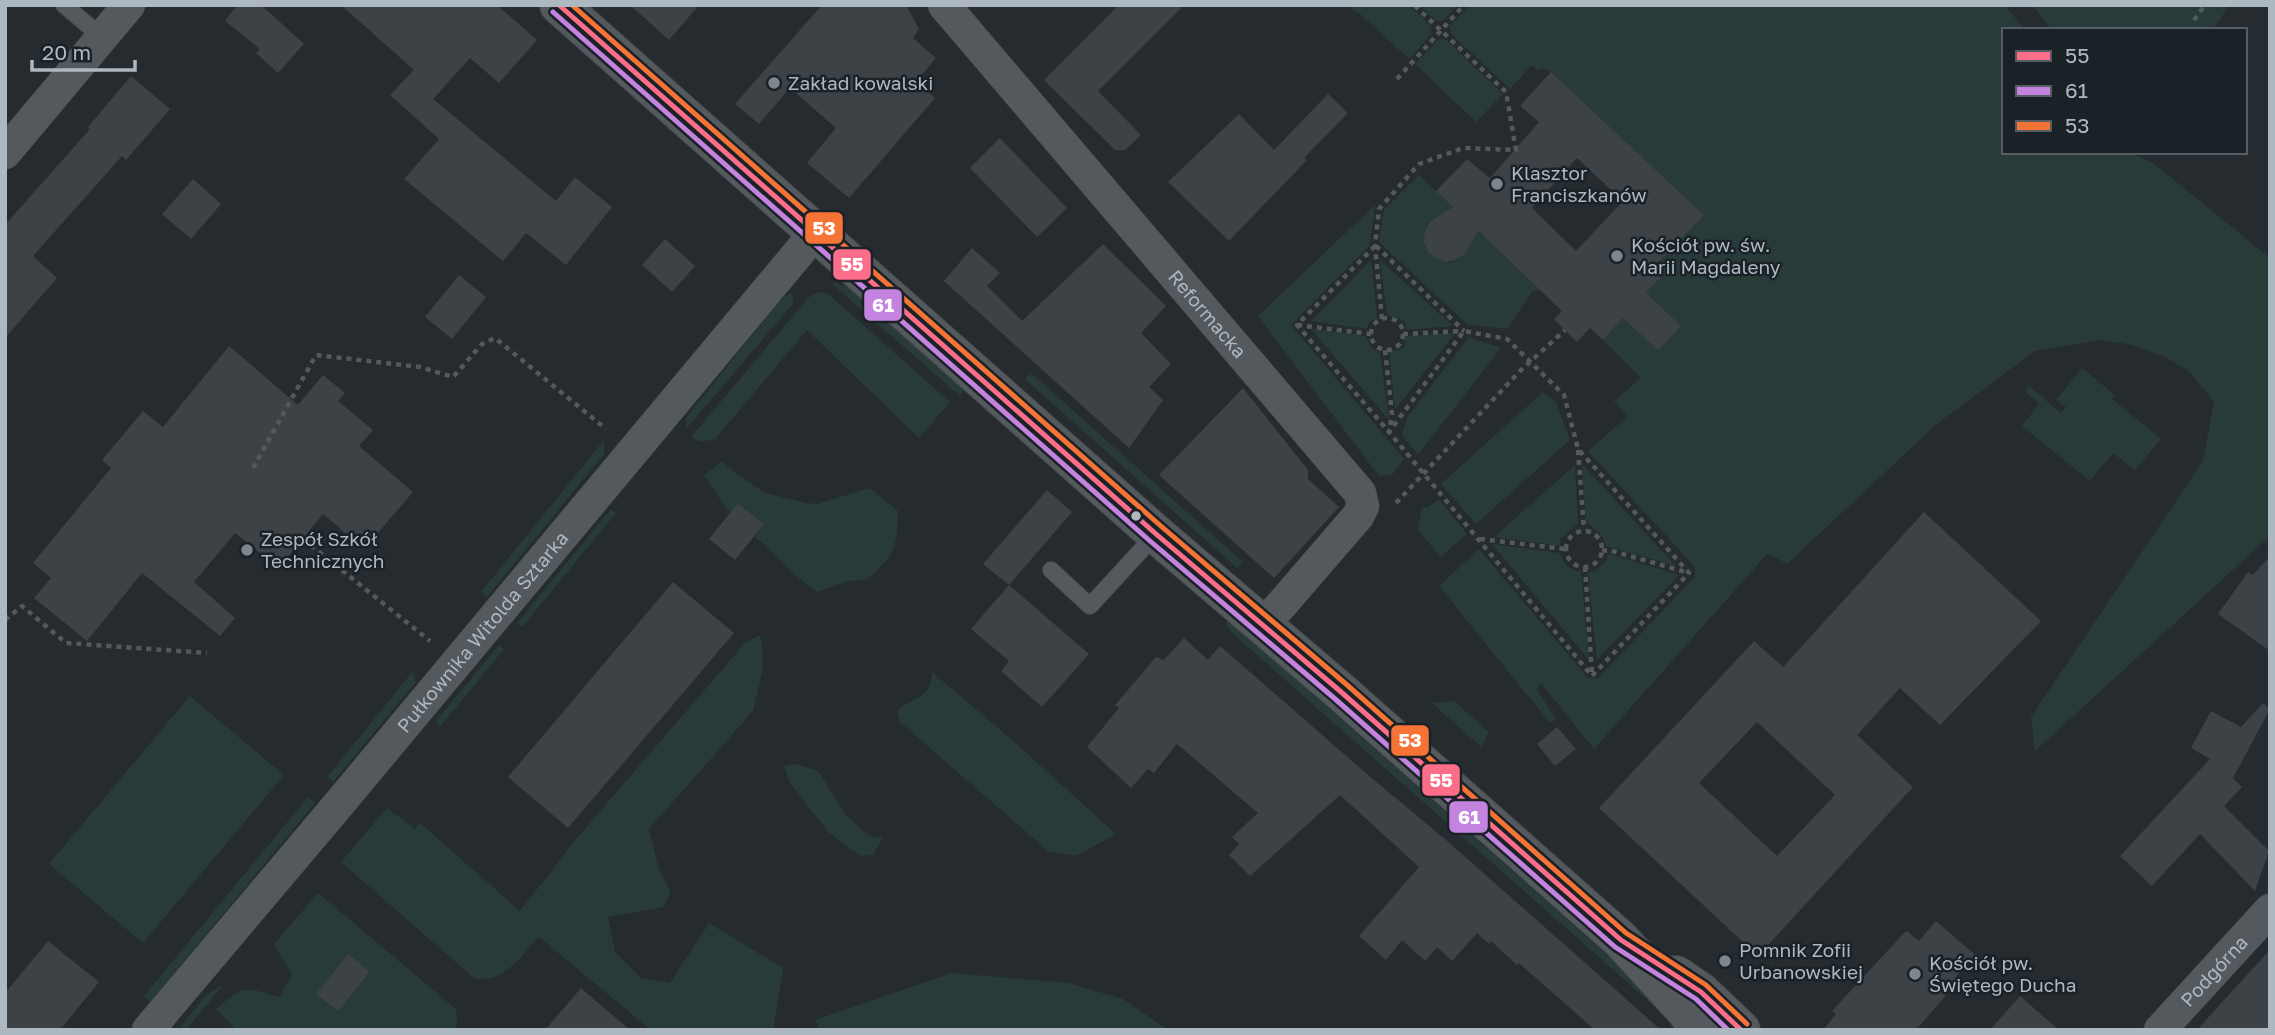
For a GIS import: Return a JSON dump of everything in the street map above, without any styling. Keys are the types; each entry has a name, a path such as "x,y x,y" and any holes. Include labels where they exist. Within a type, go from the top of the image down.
{"street":[{"path":"5,153 129,5"},
{"path":"559,5 1156,534 1340,691 1621,940 1700,1030"},
{"name":"Reformacka","path":"944,5 1360,493 1363,506 1358,516 1263,626"},
{"name":"Pułkownika Witolda Sztarka","path":"148,1030 816,232"},
{"name":"Podgórna","path":"2160,1030 2270,910"},
{"path":"1621,940 1701,992 1741,1030"}],"lane":[{"path":"64,5 102,37"},
{"path":"1051,570 1090,606 1156,534"}],"path":[{"path":"1382,318 1375,246 1379,209 1419,164 1463,148 1517,149 1506,92 1414,5"},
{"path":"1397,79 1464,5"},
{"path":"2194,20 2205,5"},
{"path":"1297,325 1375,246"},
{"path":"1375,246 1464,331"},
{"path":"1382,318 1397,321 1403,334 1402,340 1395,348 1385,350 1375,344 1371,334 1374,325 1382,318"},
{"path":"1297,325 1371,334"},
{"path":"1297,325 1390,432 1592,676"},
{"path":"1429,468 1530,361 1565,330"},
{"path":"1390,432 1464,331"},
{"path":"1403,334 1464,331 1507,339 1564,395 1578,449 1584,530"},
{"path":"253,468 316,355 420,367 453,377 482,344 495,338 606,429"},
{"path":"1385,350 1392,414 1390,432"},
{"path":"1578,449 1689,573"},
{"path":"1584,530 1600,539 1602,551 1597,562 1585,567 1574,564 1566,555 1565,549 1569,538 1584,530"},
{"path":"1479,538 1565,549"},
{"path":"303,539 430,641"},
{"path":"1602,551 1609,550 1689,573"},
{"path":"1585,567 1592,676"},
{"path":"1592,676 1689,573"},
{"path":"5,620 22,606 66,643 207,653"}],"shaded area":[{"path":"1346,5 1409,5 1430,25 1432,33 1409,59 1359,13"},
{"path":"1419,5 1458,5 1444,20 1437,22"},
{"path":"1470,5 2005,5 2023,28 2002,28 2002,154 2133,154 2153,163 2270,258 2270,536 2035,751 2031,717 2203,461 2214,402 2190,372 2165,357 2133,345 2102,340 2035,351 1938,423 1787,564 1768,553 1594,749 1541,683 1537,690 1556,719 1550,723 1439,586 1479,549 1587,677 1597,679 1695,577 1695,567 1588,451 1628,416 1614,401 1641,378 1603,340 1667,270 1659,262 1703,214 1551,72 1542,68 1538,71 1532,65 1510,89 1451,34 1450,26"},
{"path":"2032,5 2230,5 2213,28 2050,28"},
{"path":"1445,39 1503,94 1476,122 1415,64 1438,40"},
{"path":"1419,175 1460,213 1430,222 1426,242 1434,257 1441,261 1457,260 1468,247 1472,226 1540,290 1532,292 1507,329 1468,325 1379,242 1384,210"},
{"path":"1375,205 1370,245 1291,325 1404,459 1392,475 1379,476 1258,316"},
{"path":"1371,260 1377,318 1369,322 1367,329 1311,321"},
{"path":"1380,260 1453,326 1407,330 1403,320 1387,315"},
{"path":"834,282 854,290 966,386 960,396 832,284"},
{"path":"791,292 794,302 791,306 686,429 686,418 692,410 780,301"},
{"path":"819,292 828,294 950,402 919,438 807,330 715,439 700,442 691,437 809,297"},
{"path":"1311,329 1366,336 1371,348 1380,352 1389,420"},
{"path":"1455,333 1395,410 1389,352 1404,348 1406,336"},
{"path":"1469,337 1501,348 1418,455 1402,435 1407,417"},
{"path":"2082,368 2115,395 2112,399 2161,439 2135,470 2113,453 2090,481 2022,426 2039,404 2025,391 2029,386 2061,413 2066,407 2056,400"},
{"path":"1030,372 1243,562 1237,568 1025,379"},
{"path":"1543,392 1556,402 1570,440 1476,524 1441,484"},
{"path":"604,440 604,454 487,597 481,592"},
{"path":"722,461 736,474 766,493 806,503 817,504 870,488 898,511 893,550 884,564 867,580 848,581 817,592 754,536 764,524 738,503 731,512 726,508 704,475"},
{"path":"1582,464 1676,566 1606,546 1603,537 1586,521"},
{"path":"1575,465 1578,524 1560,539 1560,546 1494,537"},
{"path":"1439,499 1467,534 1440,557 1418,529 1422,507 1427,508"},
{"path":"611,509 616,513 522,627 517,623"},
{"path":"1492,544 1560,553 1568,566 1581,571 1589,660"},
{"path":"1607,553 1679,575 1597,660 1588,572 1595,572 1607,560"},
{"path":"1228,619 1668,1009 1663,1014 1232,633 1226,624"},
{"path":"760,635 762,672 753,711 649,829 659,869 671,893 663,907 608,917 615,952 641,978 670,983 709,923 783,968 773,1030 651,1030 539,937 511,967 495,977 475,979 341,862 387,808 415,829 420,823 520,911 577,838 745,643"},
{"path":"499,645 504,649 440,727 435,722"},
{"path":"413,671 416,682 333,782 327,777"},
{"path":"932,672 1116,834 1076,856 1048,851 900,722 897,710 925,692 929,687"},
{"path":"190,696 284,775 143,943 49,864"},
{"path":"1454,701 1489,732 1481,747 1432,703"},
{"path":"796,764 818,771 846,815 869,836 883,838 873,855 861,856 829,833 790,783 784,766"},
{"path":"308,797 315,803 150,1002 144,996"},
{"path":"318,893 456,1009 455,1030 237,1030 216,1009 233,995 245,990 279,997 292,975 274,944","holes":["348,955 370,972 338,1011 317,994"]},
{"path":"952,973 1069,983 1123,999 1168,1030 820,1030 815,1020"},
{"path":"223,985 186,1030 178,1030 207,994"}],"building":[{"path":"237,5 261,5 304,44 278,73 256,53 260,49 225,21"},
{"path":"341,5 497,5 537,40 499,83 470,58 433,99 556,201 575,177 612,207 566,265 526,233 503,261 404,179 439,139 390,95 414,70"},
{"path":"630,5 699,5 669,40"},
{"path":"822,5 906,5 919,29 913,38 936,58 916,82 935,98 849,198 807,163 836,128 790,88 759,124 735,104"},
{"path":"1119,5 1184,5 1098,91 1141,135 1125,150 1115,150 1044,80"},
{"path":"1551,72 1704,215 1659,262 1667,270 1646,293 1681,326 1658,350 1623,318 1603,340 1590,328 1577,342 1554,319 1562,311 1478,231 1465,254 1456,260 1445,262 1428,251 1424,242 1425,231 1430,222 1453,207 1436,191 1467,159 1490,178 1539,122 1520,106","holes":["1577,158 1623,201 1576,251 1532,208"]},
{"path":"131,76 170,109 126,160 122,156 33,256 57,278 5,338 5,225 90,129 88,127"},
{"path":"1328,94 1348,113 1229,241 1168,182 1239,114 1274,150"},
{"path":"1000,138 1067,208 1037,237 970,168"},
{"path":"193,179 221,204 191,239 162,214"},
{"path":"665,239 695,266 672,292 642,265"},
{"path":"1103,244 1166,306 1141,333 1171,364 1149,387 1163,400 1129,448 944,281 972,248 1000,273 987,286 1022,321"},
{"path":"459,275 486,297 452,339 425,317"},
{"path":"229,346 298,405 323,375 345,393 338,401 373,430 359,446 413,492 364,549 323,514 279,568 235,533 194,582 235,618 220,636 142,573 87,641 34,598 51,578 33,563 111,468 102,460 143,411 163,427"},
{"path":"1243,388 1308,470 1308,479 1339,507 1274,578 1159,475"},
{"path":"1047,490 1072,512 1009,585 983,564"},
{"path":"738,503 764,524 735,560 709,539"},
{"path":"1924,512 2041,621 1940,725 1900,688 1857,735 1913,787 1758,956 1599,808 1754,641 1783,667","holes":["1757,722 1835,795 1777,856 1699,783"]},
{"path":"2270,556 2270,651 2218,614 2248,572 2253,575"},
{"path":"673,582 734,633 568,828 508,777"},
{"path":"1009,585 1089,654 1042,707 1001,671 1009,661 971,629"},
{"path":"1184,638 1208,660 1220,646 1445,839 1661,1030 1595,1030 1519,963 1517,965 1491,941 1489,944 1477,933 1452,961 1437,947 1425,961 1402,940 1386,960 1359,936 1419,867 1340,795 1250,876 1229,855 1239,844 1232,837 1258,813 1177,744 1154,773 1148,769 1131,788 1087,747 1119,708 1115,705 1156,657 1164,660"},
{"path":"2263,703 2270,709 2233,778 2242,787 2224,806 2269,851 2255,891 2200,834 2152,886 2120,856 2210,759 2191,748 2211,711 2241,727"},
{"path":"1557,727 1576,749 1555,766 1537,744"},
{"name":"Kościół pw. Świętego Ducha","path":"1936,921 1975,955 1955,978 1958,981 1916,1030 1823,1030 1836,1014 1832,1011 1904,933 1907,931 1919,941"},
{"path":"48,941 99,982 60,1030 5,1030 5,993"},
{"path":"2270,950 2270,1030 2197,1030 2223,1001"},
{"path":"348,954 370,972 338,1011 316,994"},
{"path":"581,988 630,1030 545,1030"},
{"path":"2020,996 2059,1030 1990,1030"}],"transit line":[{"name":"55","path":"559,5 1156,534 1340,691 1621,940 1701,992 1741,1030"},
{"name":"53","path":"572,5 1626,933 1706,985 1747,1024"},
{"name":"61","path":"553,12 1150,541 1334,698 1615,947 1696,999 1728,1030"}],"place":[{"name":"Zakład kowalski","path":"774,83"},
{"name":"Klasztor Franciszkanów","path":"1497,184"},
{"name":"Kościół pw. św. Marii Magdaleny","path":"1617,256"},
{"name":"Zespół Szkół Technicznych","path":"247,550"},
{"name":"Pomnik Zofii Urbanowskiej","path":"1725,961"},
{"name":"Kościół pw. Świętego Ducha","path":"1915,974"}]}
